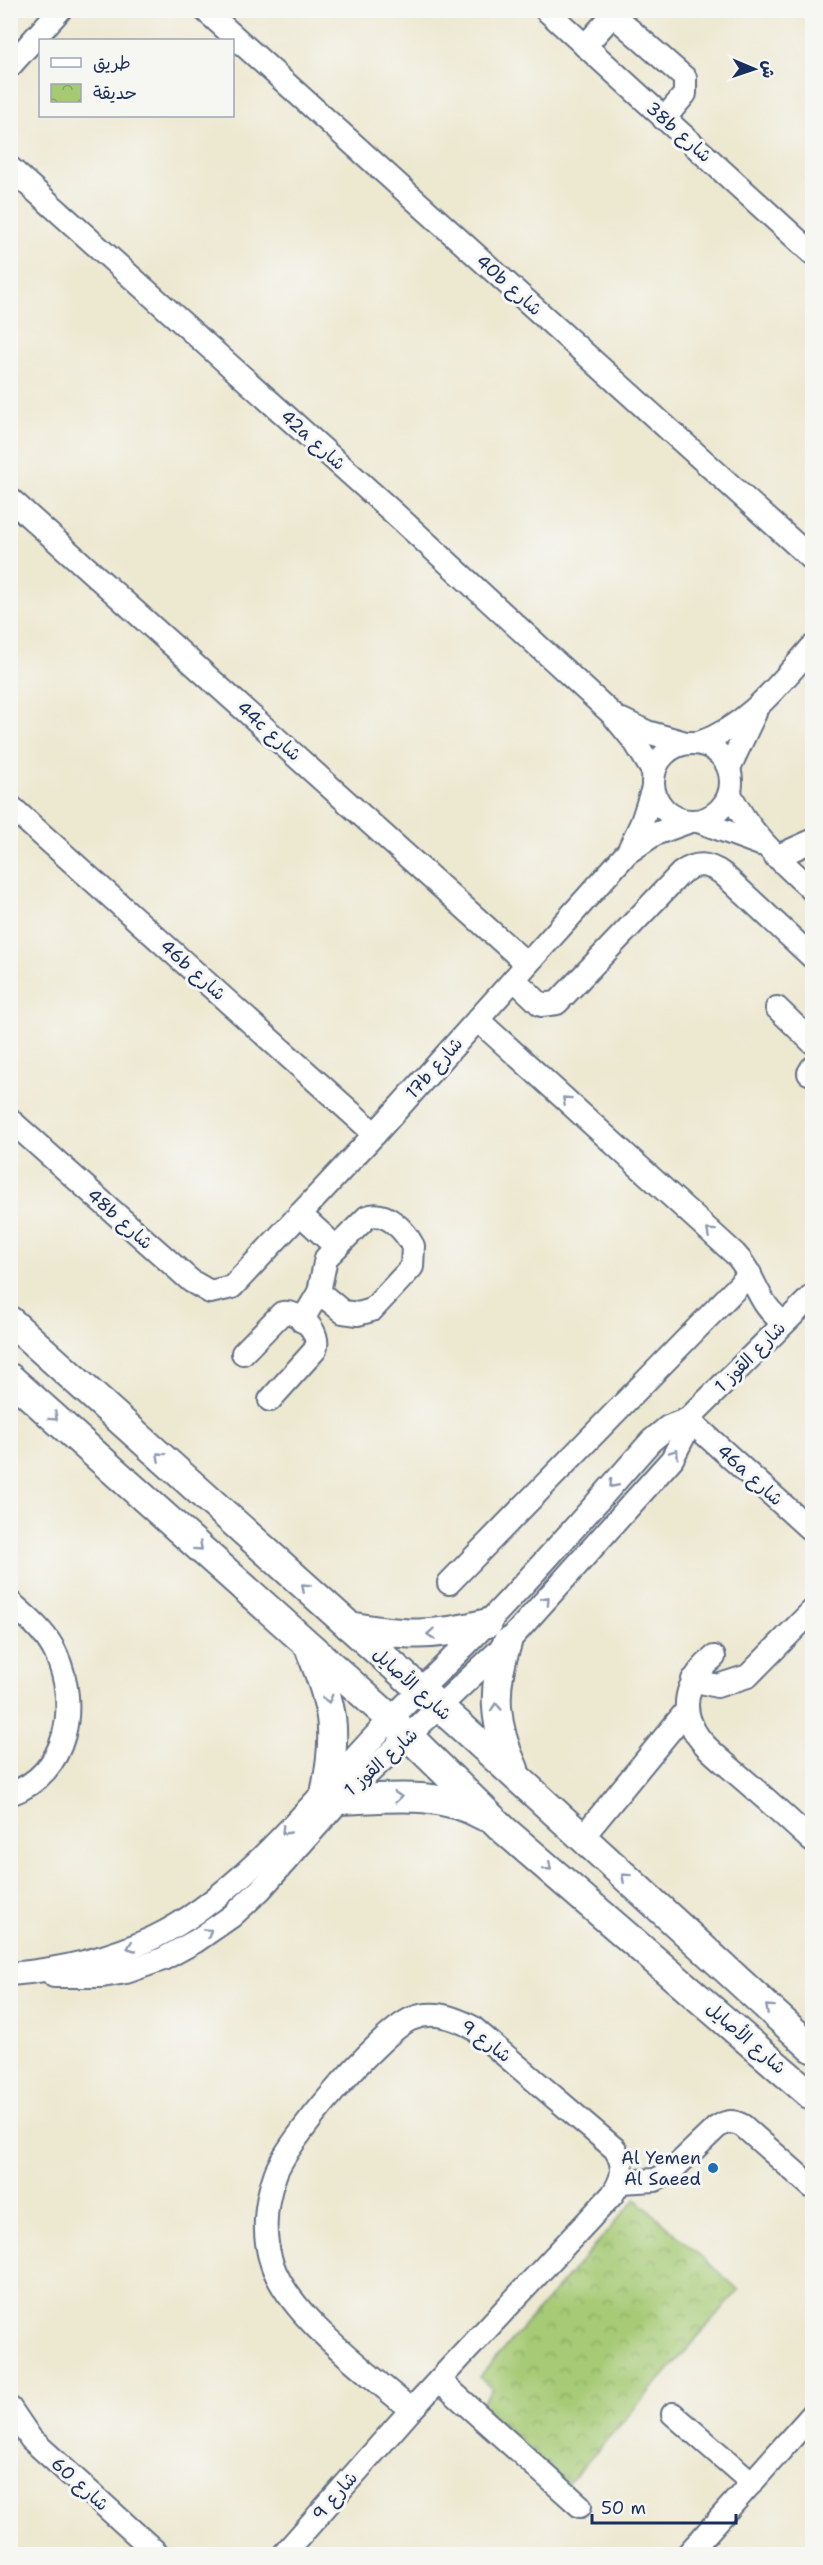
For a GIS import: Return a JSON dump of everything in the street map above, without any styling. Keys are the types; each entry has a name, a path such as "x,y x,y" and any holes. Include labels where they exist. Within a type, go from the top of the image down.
{"main road":[{"name":"شارع الأصايل","path":"10,1321 813,2048"},
{"name":"شارع الأصايل","path":"10,1378 308,1644 503,1829 813,2096"},
{"path":"349,1626 423,1635 488,1623"},
{"path":"507,1643 496,1683 496,1709 500,1736 520,1782"},
{"path":"308,1644 325,1687 334,1729 333,1794 434,1798 459,1804 503,1829"}],"street":[{"path":"10,66 60,10"},
{"name":"40b شارع","path":"205,10 813,559"},
{"name":"38b شارع","path":"546,10 813,252"},
{"path":"585,46 615,13 685,78 685,94 664,119"},
{"name":"42a شارع","path":"10,168 395,514 612,714 635,742 653,780"},
{"name":"44c شارع","path":"10,499 520,971 541,1005 557,1003 681,873 691,866 702,864 714,867 723,874 813,957"},
{"path":"813,647 757,709 724,732 672,748 660,759 653,780 658,802 666,811 693,822 732,831 770,851 813,841"},
{"path":"729,768 757,709"},
{"name":"42a شارع","path":"612,714 647,732 693,743"},
{"path":"693,743 717,752 729,768 731,781 730,794 723,807 712,816 693,822"},
{"name":"17b شارع","path":"627,853 642,822 653,780"},
{"path":"730,794 745,821 770,851 813,890"},
{"name":"46b شارع","path":"10,806 375,1134"},
{"name":"17b شارع","path":"238,1281 375,1134 627,853 655,834 693,822"},
{"path":"777,1008 813,1042"},
{"path":"478,1020 735,1254 750,1274 765,1306 784,1322"},
{"name":"48b شارع","path":"10,1120 190,1281 210,1292 221,1291 238,1281"},
{"path":"300,1214 335,1246"},
{"path":"302,1321 319,1292 322,1266 335,1246 367,1217 379,1215 391,1220 410,1239 414,1261 407,1273 378,1305 365,1313 343,1312 319,1292"},
{"path":"449,1583 750,1274"},
{"name":"شارع القوز 1","path":"10,1974 34,1972 57,1977 77,1977 126,1972 163,1959 196,1941 232,1916 260,1890 333,1794 430,1699 488,1623 651,1441 668,1427 688,1419 784,1322 813,1296"},
{"path":"243,1353 278,1315 291,1312 316,1336 315,1350 270,1400"},
{"name":"شارع القوز 1","path":"430,1699 507,1643 672,1459 682,1440 688,1419"},
{"name":"46a شارع","path":"688,1419 813,1531"},
{"path":"10,1602 37,1627 56,1652 66,1684 68,1718 60,1750 42,1775 10,1794"},
{"path":"693,1680 717,1686 748,1676 813,1611"},
{"path":"714,1657 701,1667 688,1693 687,1710 692,1726 701,1740 813,1840"},
{"path":"582,1838 687,1710"},
{"name":"شارع 9","path":"284,2554 411,2410 621,2182 621,2159 615,2149 472,2027 453,2017 433,2015 412,2019 394,2030 358,2067 291,2146 276,2172 267,2201 266,2235 271,2263 283,2289 300,2312 411,2410"},
{"path":"621,2182 655,2180 669,2173 716,2128 724,2122 734,2121 743,2126 813,2187"},
{"path":"440,2380 580,2506"},
{"name":"شارع 60","path":"10,2408 31,2439 158,2554"},
{"path":"673,2414 752,2483"},
{"path":"688,2554 813,2415"}],"green space":[{"path":"636,2199 739,2290 568,2484 480,2405 493,2389 479,2377"}],"place":[{"name":"Al Yemen Al Saeed","path":"713,2168"}]}
